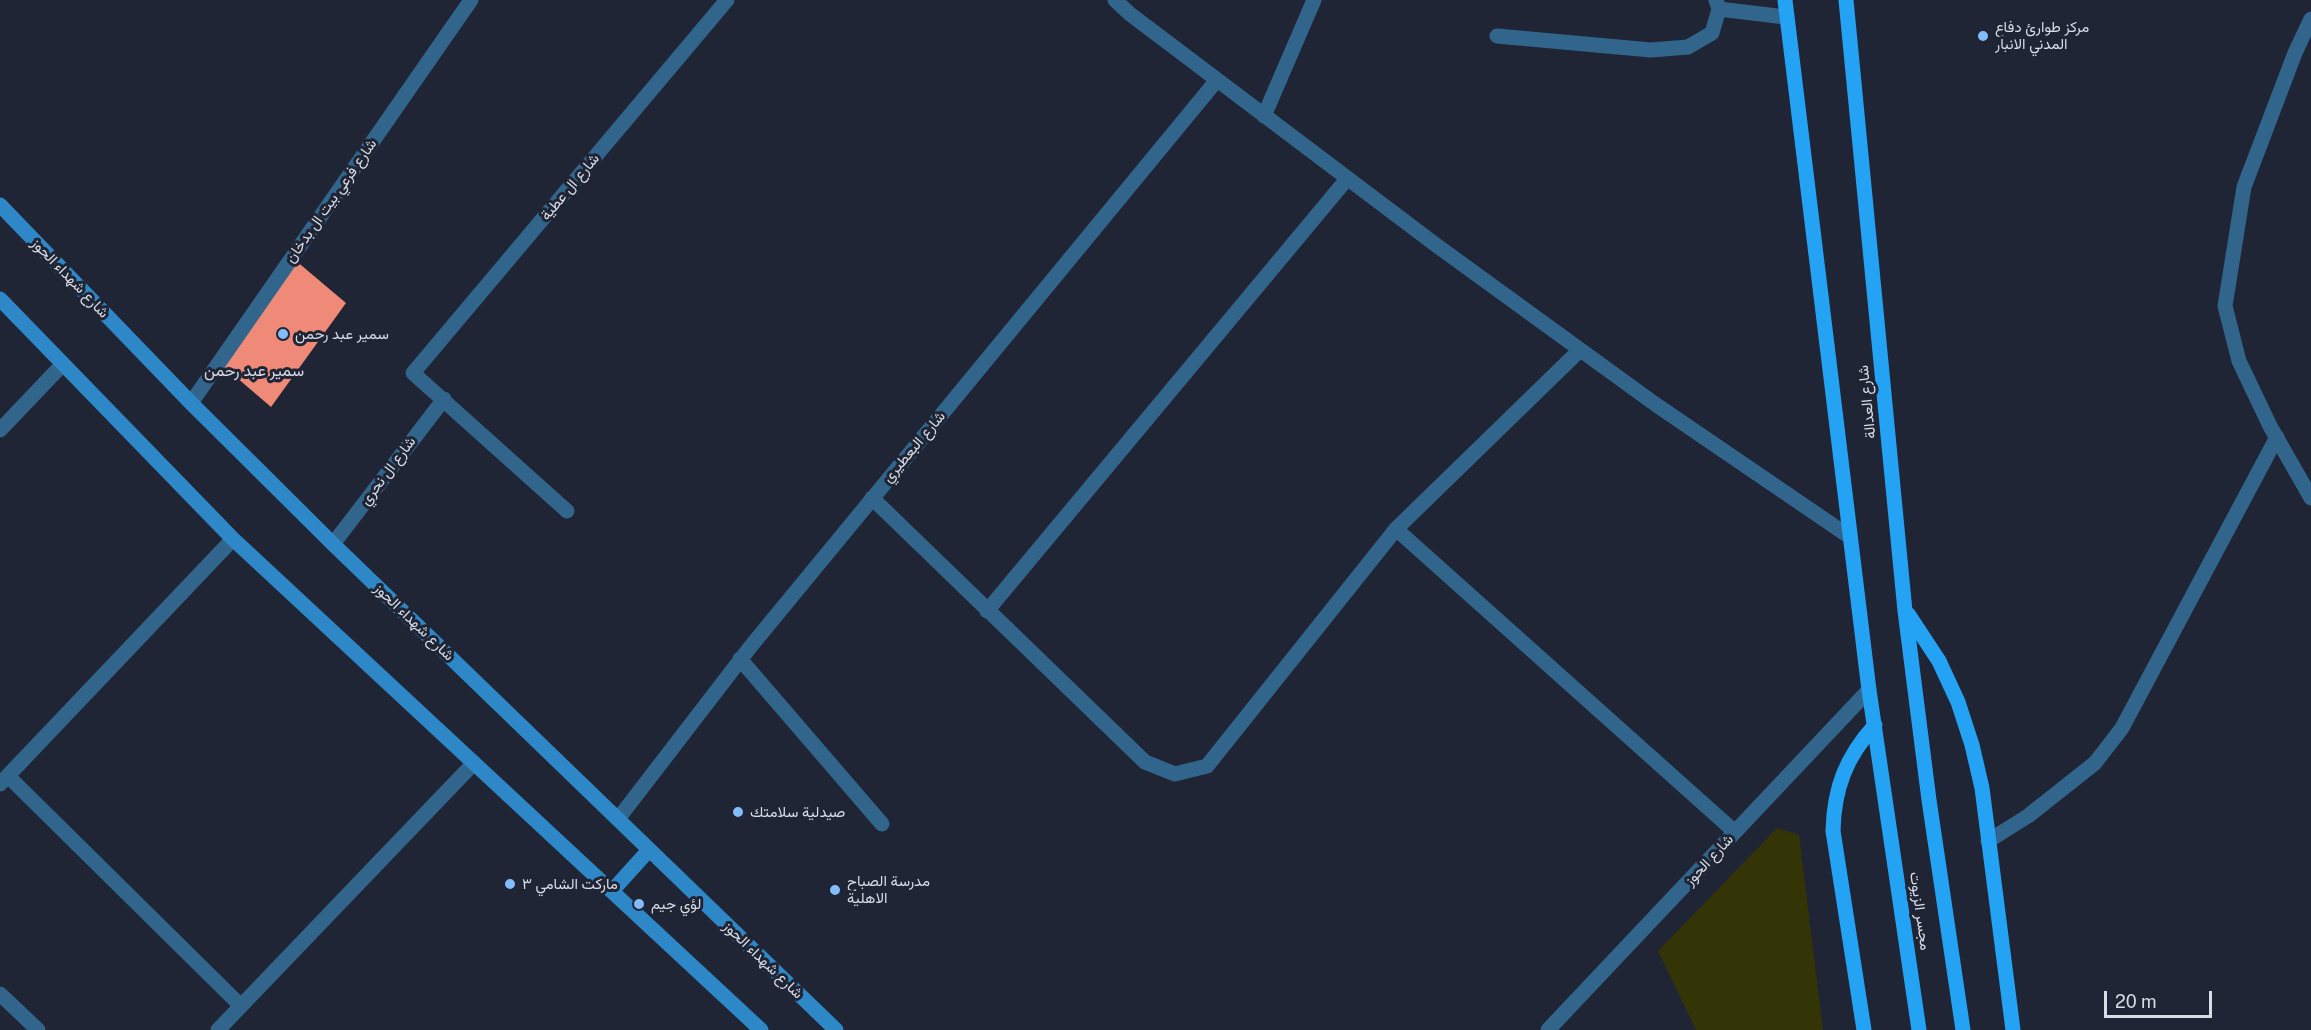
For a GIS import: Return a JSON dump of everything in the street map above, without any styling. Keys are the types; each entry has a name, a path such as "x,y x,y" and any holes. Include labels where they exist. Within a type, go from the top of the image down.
{"main road":[{"path":"1785,0 1785,17 1875,725 1847,763 1834,807 1833,831 1864,1030"},
{"name":"شارع العدالة","path":"1846,0 1905,611 1929,800"},
{"name":"شارع شهداء الحوز","path":"0,205 191,403 333,544 836,1030"},
{"path":"0,299 233,539 761,1030"},
{"path":"1905,611 1939,661 1958,702 1979,777 2013,1030"},
{"name":"مجسر الزيوت","path":"1875,725 1919,1030"},
{"name":"مجسر الزيوت","path":"1929,800 1963,1030"},
{"path":"612,891 649,850"}],"street":[{"name":"شارع فرعي بيت ال بدخان","path":"191,403 471,0"},
{"name":"شارع ال عطية","path":"444,399 413,373 727,0"},
{"path":"1115,0 1347,179 1580,350 1850,537"},
{"path":"1264,116 1314,0"},
{"path":"1497,36 1652,50 1688,47 1712,33 1718,4 1785,17"},
{"path":"2311,19 2295,53 2244,187 2225,306 2239,361 2311,498"},
{"name":"شارع البعطيري","path":"618,819 740,659 1217,80"},
{"path":"987,611 1347,179"},
{"path":"872,498 1145,762 1175,774 1208,766 1396,529 1580,350"},
{"path":"0,430 63,364"},
{"path":"444,399 567,511"},
{"name":"شارع ال نحري","path":"333,544 444,399"},
{"path":"1988,842 2065,788 2095,763 2122,728 2277,437"},
{"path":"1396,529 1735,832"},
{"path":"233,539 4,780 240,1006"},
{"path":"740,659 882,824"},
{"name":"شارع الحوز","path":"1548,1030 1869,690"},
{"path":"218,1030 474,763"},
{"path":"0,994 38,1030"}],"shaded area":[{"path":"1777,828 1799,835 1823,1030 1696,1030 1658,951"}],"building":[{"name":"سمير عبد رحمن","path":"295,260 346,303 271,407 222,365"}],"place":[{"name":"مركز طوارئ دفاع المدني الانبار","path":"1983,36"},
{"name":"سمير عبد رحمن","path":"283,334"},
{"name":"صيدلية سلامتك","path":"738,812"},
{"name":"ماركت الشامي ٣","path":"510,884"},
{"name":"مدرسة الصباح الاهلية","path":"835,890"},
{"name":"لؤي جيم","path":"639,904"}],"district":[{"name":"سمير عبد رحمن","path":"254,371"}]}
